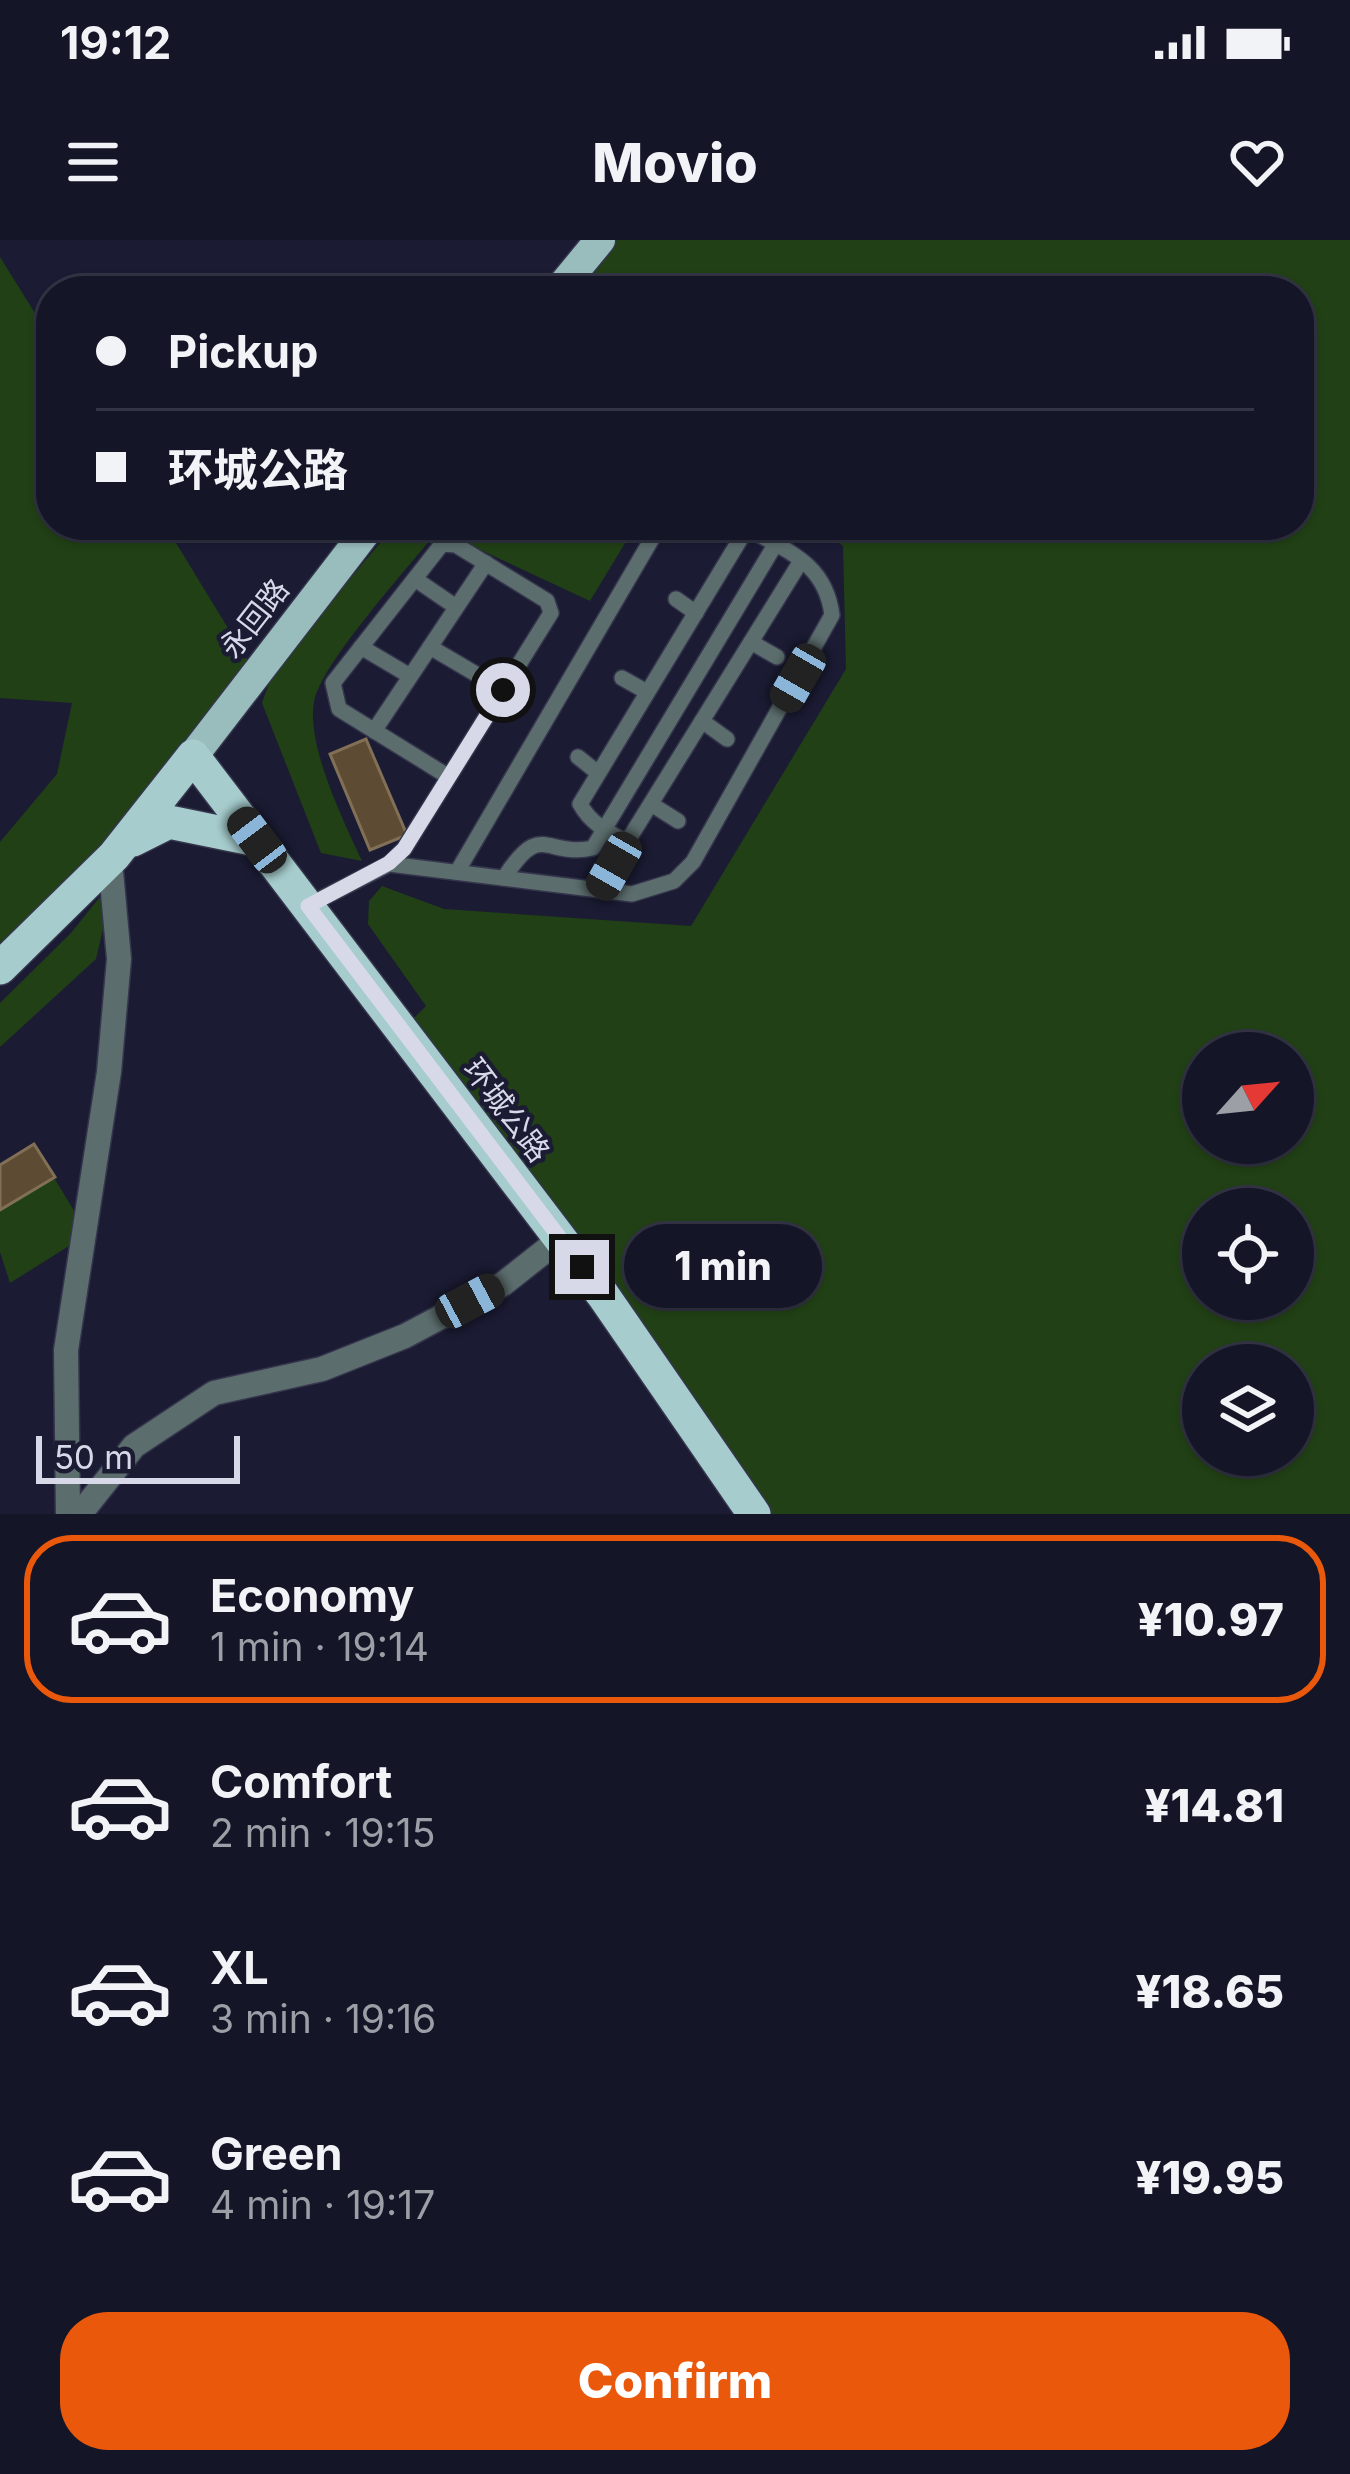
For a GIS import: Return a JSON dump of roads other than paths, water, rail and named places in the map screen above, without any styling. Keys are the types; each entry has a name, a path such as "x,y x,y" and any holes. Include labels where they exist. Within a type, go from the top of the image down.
{"highway":[{"name":"环城公路","path":"193,756 560,1239 754,1514"},
{"path":"0,968 116,853 193,756"},
{"path":"116,853 169,822 257,840"}],"main road":[{"path":"570,276 600,240"},
{"name":"永回路","path":"193,756 359,540"}],"street":[{"path":"68,1514 65,1350 109,1072 119,959 116,853"},
{"path":"80,1514 134,1446 214,1393 322,1369 405,1336 502,1284 560,1239"}],"lane":[{"path":"457,872 651,540"},
{"path":"628,842 587,817 580,804 738,540"},
{"path":"389,863 632,894 674,880 693,862 832,615 829,590 818,572 767,540"},
{"path":"308,906 389,863 404,849 449,777 551,613 547,601 456,545 442,544 333,683 339,709 449,777"},
{"path":"504,878 516,858 532,845 551,843 572,851 593,848 775,545"},
{"path":"600,890 800,561"},
{"path":"374,731 485,563"},
{"path":"415,580 457,607"},
{"path":"676,599 696,613"},
{"path":"751,641 777,657"},
{"path":"362,647 410,676"},
{"path":"430,647 503,690"},
{"path":"622,678 647,692"},
{"path":"702,721 727,739"},
{"path":"578,757 598,773"},
{"path":"651,804 678,821"}]}
